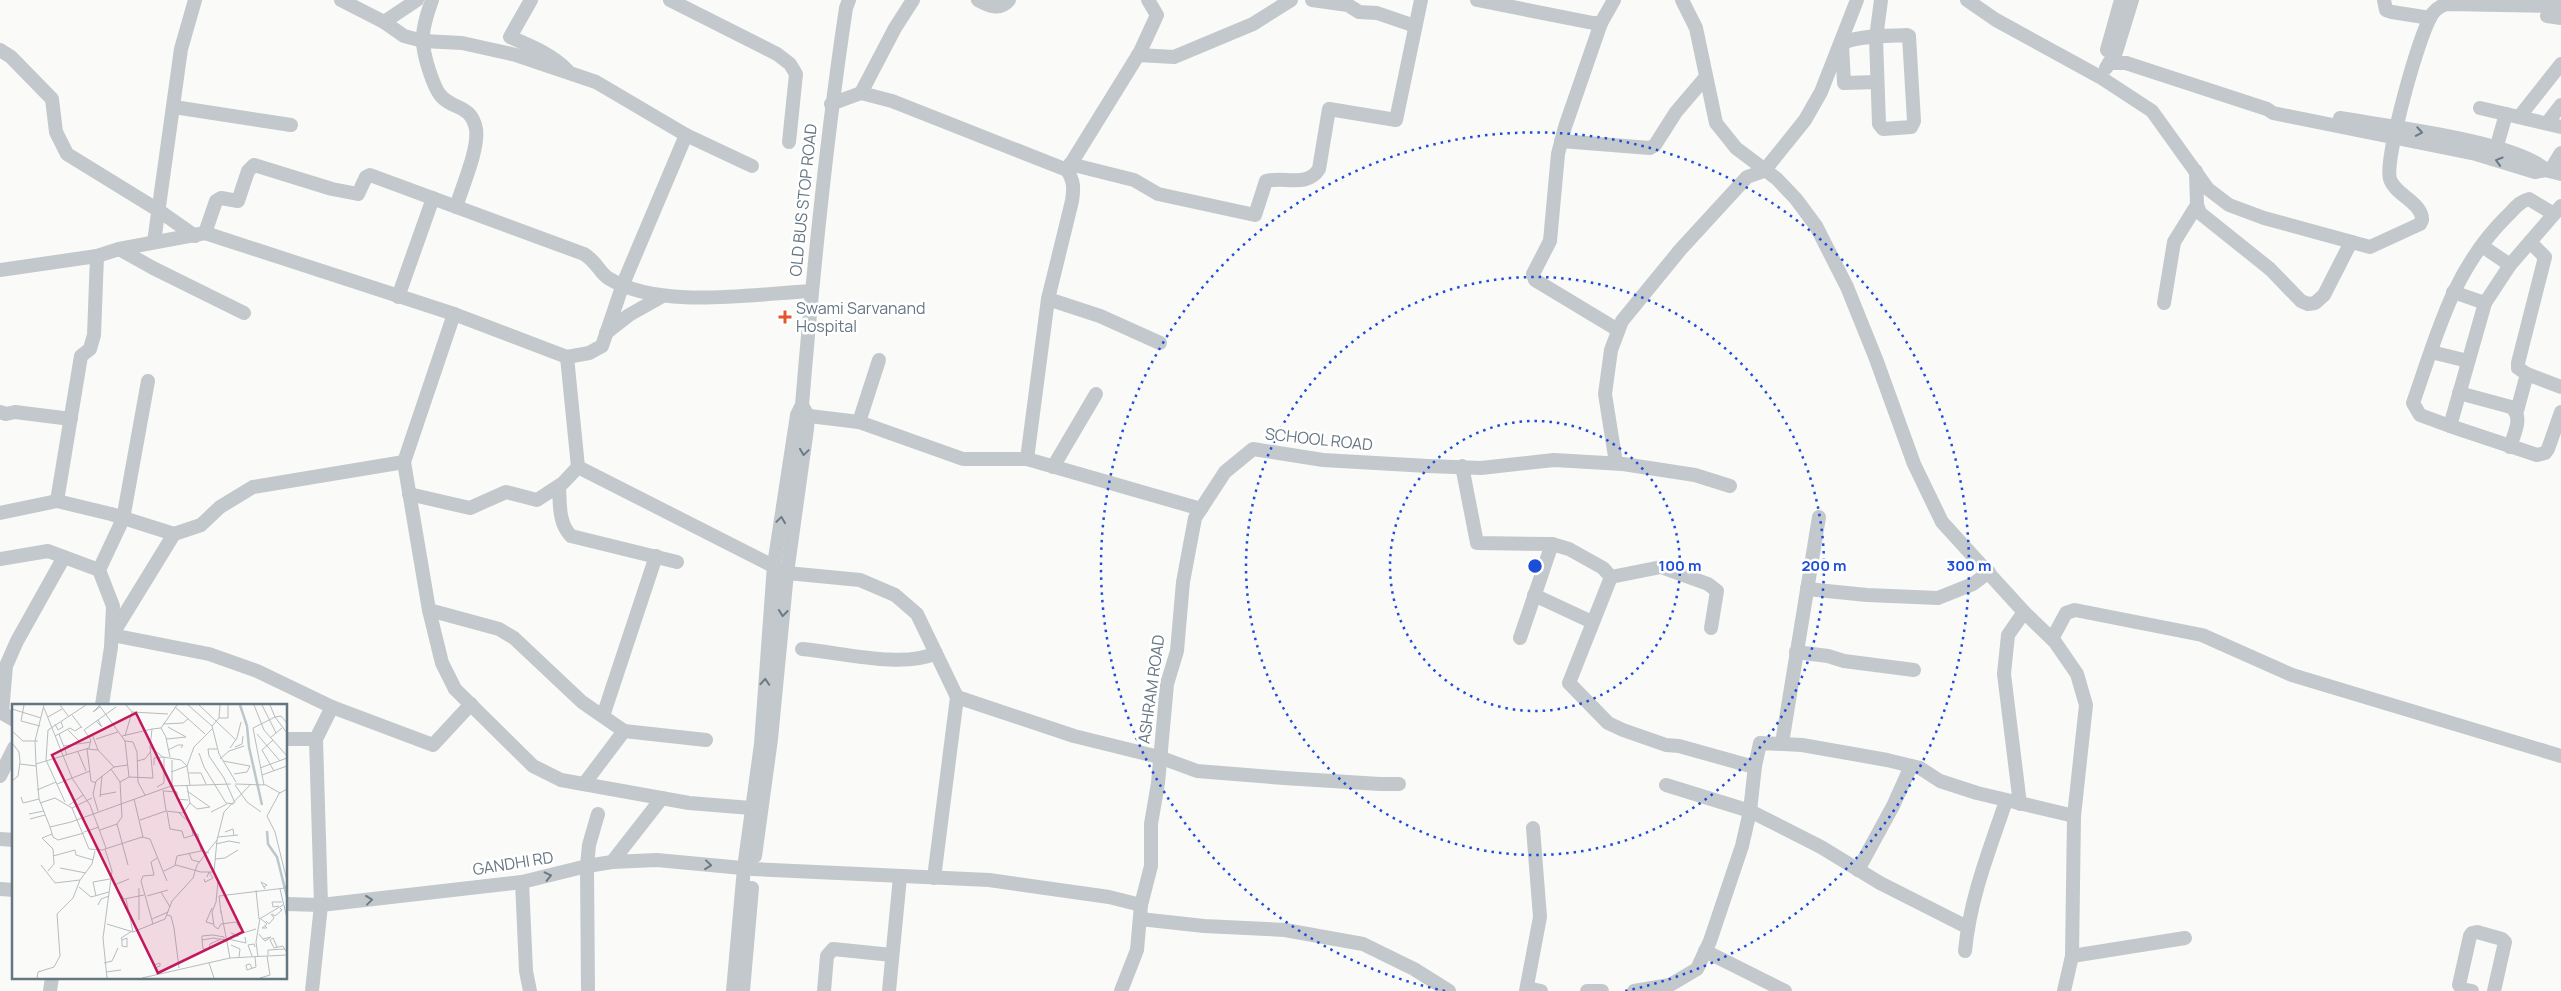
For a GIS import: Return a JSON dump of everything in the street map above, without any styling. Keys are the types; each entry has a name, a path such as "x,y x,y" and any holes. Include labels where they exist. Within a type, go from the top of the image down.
{"street":[{"path":"154,242 181,48 195,0"},
{"path":"342,0 384,22 404,36 423,41 462,43 516,55 596,82 686,135 752,166"},
{"path":"384,22 417,0"},
{"path":"432,0 423,41 428,67 439,93 444,99 466,110 471,116 476,130 473,153 456,207"},
{"path":"532,0 510,38 558,61 571,74"},
{"path":"670,0 777,54 790,64 796,74 789,142"},
{"name":"OLD BUS STOP ROAD","path":"802,412 811,291 831,104 846,8 849,0"},
{"path":"861,94 895,28 914,0"},
{"path":"978,0 996,7 1002,6 1009,0"},
{"path":"1027,459 1048,299 1074,194 1069,166 1138,54 1157,15 1148,0"},
{"path":"1138,54 1174,57 1253,24 1291,0"},
{"path":"1312,0 1348,5 1359,12 1377,13 1415,26"},
{"path":"831,104 861,94 914,108 1069,166 1134,180 1158,194 1255,216 1266,181 1307,180 1316,174 1319,169 1330,109 1396,120 1421,0"},
{"path":"1477,0 1601,23"},
{"path":"1614,0 1601,23 1561,141 1558,154 1550,241 1534,277 1618,330"},
{"path":"1682,0 1696,28 1716,123 1736,148 1777,179 1796,199 1816,226 1847,287 1928,496 1942,522 2024,612 2052,639 2077,674 2086,705 2074,816 2072,956 2064,991"},
{"path":"1616,463 1606,394 1611,350 1622,321 1680,250 1747,177 1764,171 1815,106 1857,0"},
{"path":"1877,82 1846,84 1842,80 1842,45 1853,39 1876,38 1907,35 1911,38 1914,121 1911,126 1883,129 1879,124 1876,38 1881,0"},
{"path":"1967,0 1996,20 2100,77 2152,111 2208,189 2229,205 2264,218 2365,246 2377,245 2420,224 2422,220 2421,213 2394,188 2390,180 2395,133 2407,85 2430,18 2434,12 2446,4 2481,2 2561,6"},
{"path":"2109,63 2106,52 2121,0"},
{"path":"2100,77 2116,52 2132,0"},
{"path":"2384,0 2386,10 2430,18"},
{"path":"0,50 11,57 52,99 56,132 67,154 200,235 454,314 567,357 589,353 602,346 623,284 686,135"},
{"path":"2496,148 2512,115 2560,58"},
{"path":"2109,63 2126,62 2268,109 2273,113 2322,119 2461,145 2496,148 2536,161 2552,172"},
{"path":"1561,141 1650,148 1655,145 1676,112 1705,78"},
{"path":"2547,123 2561,105"},
{"path":"174,107 291,125"},
{"path":"2480,108 2561,127"},
{"path":"2461,145 2535,172 2552,172"},
{"path":"2552,172 2561,152"},
{"path":"200,235 216,202 221,198 238,201 248,171 254,165 332,189 358,194 366,177 370,175 584,254 597,263 608,278 661,297 811,291"},
{"path":"2196,171 2197,206 2207,220 2270,269 2301,301 2308,304 2315,303 2324,296 2351,242"},
{"path":"398,297 433,198"},
{"path":"2450,426 2485,303 2510,265 2557,210 2529,199 2523,200 2482,246 2453,292 2413,403 2420,415 2450,426 2510,447 2537,455 2545,453 2553,439 2561,412"},
{"path":"2164,303 2174,242 2197,206"},
{"path":"0,270 96,256 119,249 200,235"},
{"path":"2530,242 2544,258 2518,368 2527,374 2561,387"},
{"path":"2482,246 2510,265"},
{"path":"119,249 152,268 244,313"},
{"path":"57,501 81,356 90,349 94,335 96,256"},
{"path":"2453,292 2485,303"},
{"path":"606,333 629,315 661,297"},
{"path":"1048,299 1100,316 1160,343"},
{"path":"454,314 404,462 429,610 448,676 455,689 533,766 561,780 689,803 752,808"},
{"path":"2431,352 2468,362"},
{"path":"567,357 578,467"},
{"path":"859,422 879,360"},
{"path":"2510,447 2527,374"},
{"path":"102,704 112,635 113,606 99,570 123,519 148,381"},
{"path":"2460,393 2511,407 2517,411"},
{"path":"1054,467 1096,394"},
{"path":"0,412 71,419"},
{"path":"802,412 859,422 963,458 1027,459 1201,509"},
{"path":"743,991 752,808 761,744 774,565 802,412"},
{"path":"732,991 749,869 771,739 802,412"},
{"name":"SCHOOL ROAD","path":"1201,509 1225,472 1253,449 1323,460 1481,468 1547,460 1616,463 1695,475 1730,486"},
{"path":"0,513 57,501 174,534 201,525 220,508 253,487 404,462"},
{"path":"1462,466 1477,543 1552,544 1569,549 1603,568 1611,577"},
{"path":"409,494 470,508 506,492 537,500 559,486 578,467"},
{"path":"578,467 787,573 860,580 895,595 916,614 957,697 934,878"},
{"path":"559,486 561,517 565,530 571,536 677,562"},
{"name":"ASHRAM ROAD","path":"1121,991 1137,950 1141,912 1150,866 1151,824 1158,783 1167,684 1177,651 1185,572 1196,518 1201,509"},
{"path":"1782,743 1819,517"},
{"path":"112,635 174,534"},
{"path":"1520,638 1552,544"},
{"path":"0,559 48,551 99,570"},
{"path":"603,716 656,556"},
{"path":"12,719 2,713 3,666 64,557"},
{"path":"1611,577 1661,567 1708,584 1716,591 1711,628"},
{"path":"1807,589 1867,595 1938,598 1972,584 1989,572"},
{"path":"1611,577 1569,683 1608,723 1658,743 1755,766"},
{"path":"1534,595 1592,622"},
{"path":"429,610 499,629 514,638 582,702 624,731 706,740"},
{"path":"2052,639 2066,613 2075,610 2202,635 2292,674 2561,756"},
{"path":"2020,804 2004,674 2008,635 2024,612"},
{"path":"112,635 209,654 257,671 332,706 433,745 471,704"},
{"path":"802,649 882,659 924,659 936,653"},
{"path":"1796,652 1828,656 1844,661 1914,670"},
{"path":"957,697 1074,736 1159,757 1198,771 1303,780 1399,784"},
{"path":"312,991 321,905 316,739 332,706"},
{"path":"584,784 624,731"},
{"path":"288,739 316,739"},
{"path":"1634,991 1670,986 1697,969 1705,952 1742,846 1750,811 1755,766 1760,743 1782,743 1858,754 1920,768 1940,781 2006,801 2074,816"},
{"path":"0,776 12,752"},
{"path":"1858,870 1893,806 1911,766"},
{"path":"1666,785 1750,811 1967,927"},
{"path":"612,862 662,798"},
{"path":"1965,951 1967,927 1976,887 2006,801"},
{"path":"588,991 587,866 589,845 598,814"},
{"path":"1531,990 1540,917 1533,828"},
{"name":"GANDHI RD","path":"288,904 321,905 522,882 587,866 612,862 657,860 749,869 989,880 1110,897 1141,912 1204,926 1285,930 1362,944 1414,969 1450,991"},
{"path":"889,991 900,877"},
{"path":"522,882 526,971 530,991"},
{"path":"2472,991 2462,989 2459,985 2470,936 2476,932 2502,939 2505,942 2494,991"},
{"path":"2072,956 2185,938"},
{"path":"824,991 826,956 833,949 892,954"},
{"path":"1705,952 1785,991"},
{"path":"50,991 52,978"},
{"path":"1587,991 1602,991"}],"place":[{"name":"Swami Sarvanand Hospital","path":"785,317"}]}
